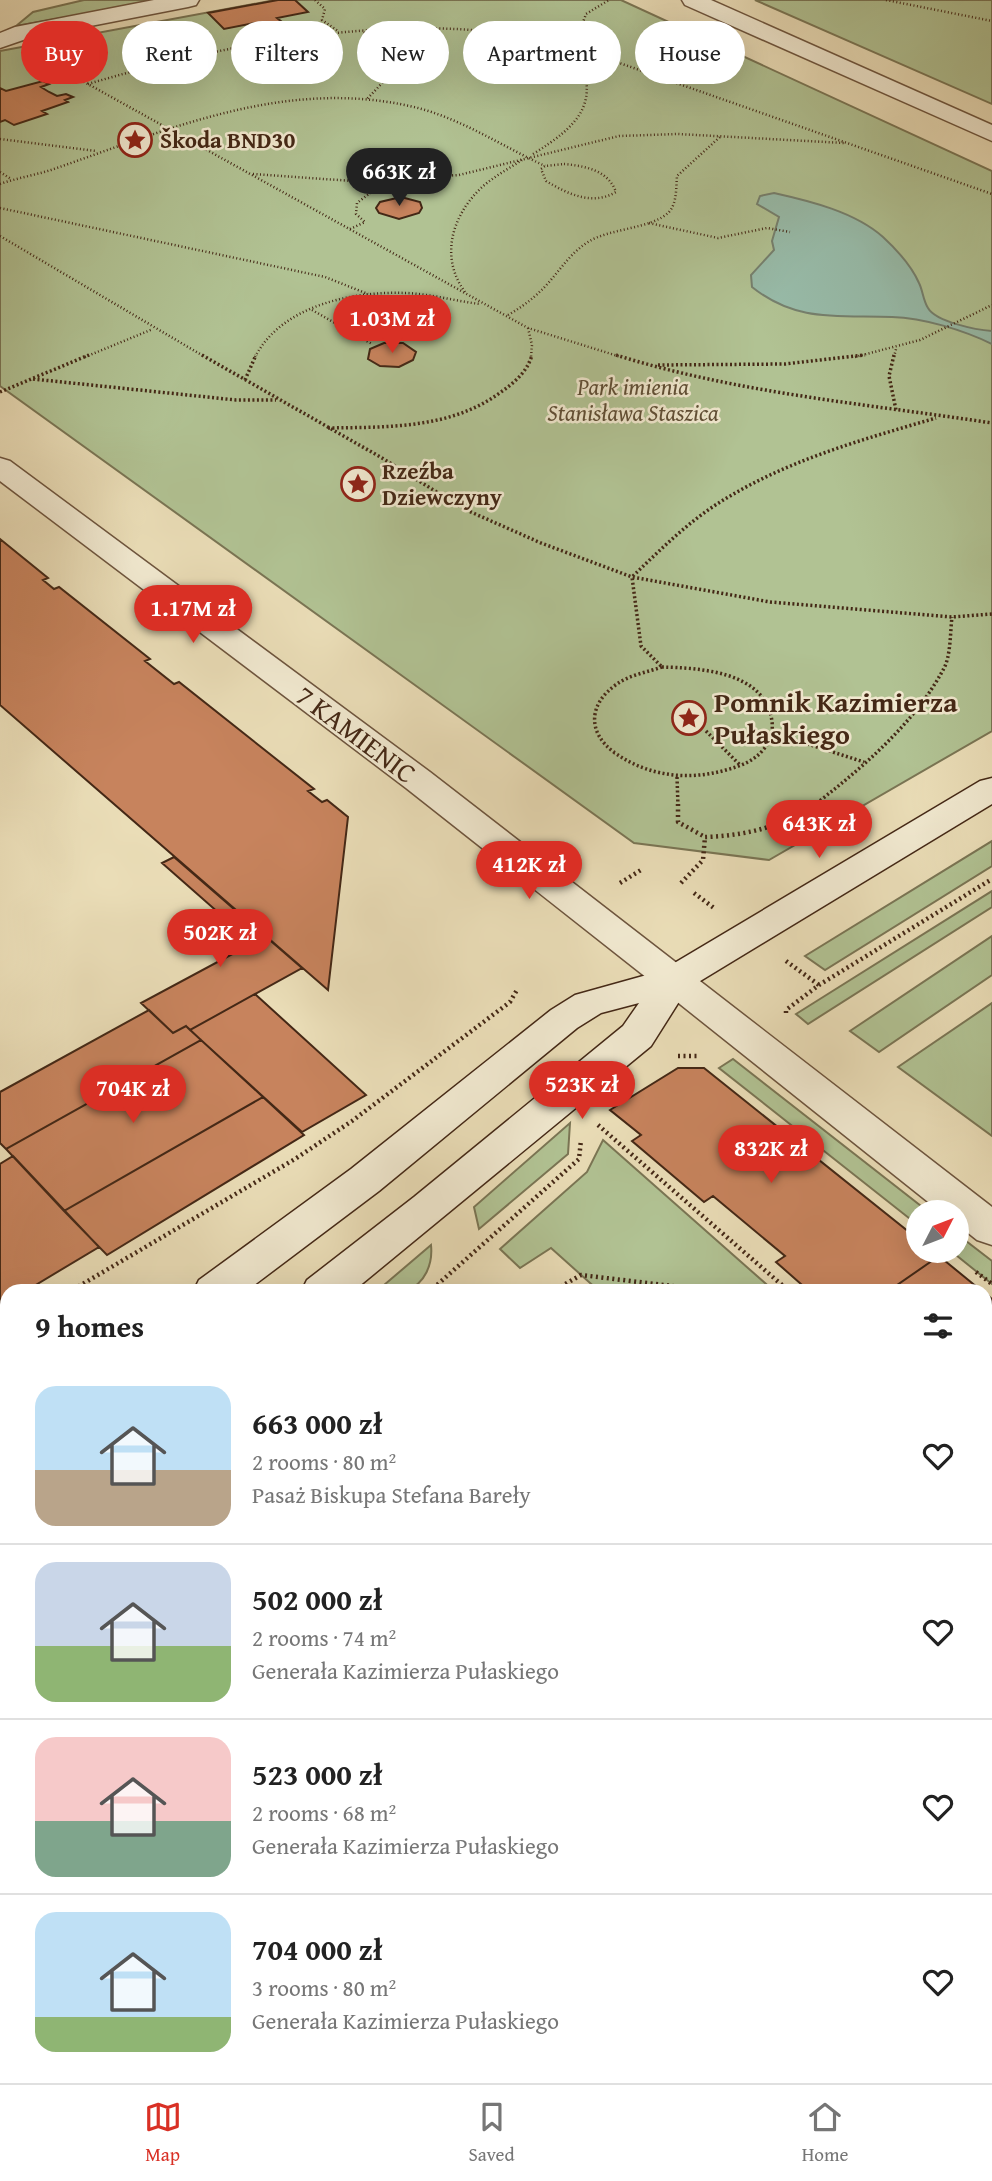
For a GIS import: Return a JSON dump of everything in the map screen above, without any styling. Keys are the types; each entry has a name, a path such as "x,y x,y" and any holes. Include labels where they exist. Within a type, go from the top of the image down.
{"street":[{"path":"2,38 188,0"},
{"path":"693,0 992,134"},
{"name":"7 KAMIENIC","path":"0,467 418,780 992,1229"},
{"path":"225,1284 365,1180 564,1019 588,1004 674,980 992,789"},
{"path":"332,1284 429,1208 636,1037 674,980"}],"path":[{"path":"314,0 325,9 323,21"},
{"path":"583,21 586,14 610,0"},
{"path":"886,0 992,21"},
{"path":"88,85 231,47"},
{"path":"621,63 992,194"},
{"path":"367,99 383,84"},
{"path":"467,295 453,275 450,257 453,235 465,209 487,182 563,137 588,104 588,84"},
{"path":"88,85 528,328 647,365 757,388 896,411 992,423"},
{"path":"0,184 54,169 97,151 235,108 313,97 367,99 415,107 545,166 563,163 587,168 605,176 615,186 616,192 604,198 575,195 546,181 541,169 545,166"},
{"path":"251,174 353,181 459,175 619,136 678,134 852,144"},
{"path":"648,223 668,213 675,200 677,176 721,136"},
{"path":"0,139 97,151"},
{"path":"0,172 12,179"},
{"path":"349,229 365,222 356,214 357,203 370,193 394,188 393,180"},
{"path":"0,208 325,277 368,294"},
{"path":"507,316 529,303 552,280 568,256 595,237 628,225 648,223 718,237 766,228 790,232"},
{"path":"0,236 154,328 382,458 464,509 541,543 632,577 769,602 951,617 992,614"},
{"path":"245,380 262,344 279,326 312,309 368,294 405,293 485,305"},
{"path":"647,365 762,365 819,361 897,348 938,333 992,305"},
{"path":"312,309 372,344"},
{"path":"0,392 154,328"},
{"path":"327,428 397,427 431,422 491,403 522,375 533,352 528,328"},
{"path":"896,411 889,376 897,348"},
{"path":"33,379 236,400 279,400"},
{"path":"632,577 674,538 717,504 775,472 853,442 940,417"},
{"path":"632,577 641,646 662,667"},
{"path":"677,777 678,822 705,837 731,836 770,827 811,807 865,762 908,719 945,668 951,617"},
{"path":"662,667 691,667 719,672 744,682 762,697 772,714 773,733 766,748 741,766 704,777 677,777 648,772 623,762 605,747 594,731 593,713 600,697 615,683 662,667"},
{"path":"706,731 741,766"},
{"path":"773,733 865,762"},
{"path":"681,883 703,860 705,837"},
{"path":"787,1023 786,1010 820,985 992,879"},
{"path":"83,1284 295,1160 352,1121 510,1002 517,990"},
{"path":"668,1060 688,1054 708,1058"},
{"path":"590,1117 781,1284"},
{"path":"438,1284 579,1159 582,1135"},
{"path":"565,1284 581,1275 656,1284"}],"green space":[{"path":"84,0 165,0 45,21 22,21 33,12"},
{"name":"Park imienia Stanisława Staszica","path":"275,0 621,0 667,21 635,21 635,84 745,84 745,57 992,171 992,731 769,860 634,843 0,386 0,51 21,47 21,84 108,84 108,31 122,28 122,84 217,84 217,21 162,21"},
{"path":"755,0 992,0 992,104"},
{"path":"992,841 992,866 825,970 805,956"},
{"path":"992,891 992,907 808,1024 796,1014"},
{"path":"992,936 992,975 879,1052 850,1031"},
{"path":"992,1003 992,1136 898,1067"},
{"path":"733,1059 913,1200 906,1200 906,1216 719,1068"},
{"path":"570,1123 568,1154 479,1229 474,1207"},
{"path":"603,1140 766,1284 591,1284 551,1248 520,1268 500,1249 587,1172"},
{"path":"970,1244 992,1261 992,1284 967,1264 970,1264"},
{"path":"431,1245 429,1266 418,1284 385,1284"}],"shaded area":[{"path":"774,193 846,214 872,228 908,265 932,313 957,324 992,331 992,344 930,322 892,317 819,315 785,307 769,299 752,287 751,275 774,250 772,241 779,217 757,204 760,196"}],"building":[{"path":"278,0 295,0 308,12 277,18 281,21 231,21 231,28 224,29 208,13"},
{"path":"32,84 49,84 41,87 57,96 66,94 73,97 65,100 68,102 42,111 47,114 14,125 5,120 0,122 0,88 6,91"},
{"path":"401,197 420,202 422,208 419,213 399,219 379,213 376,208 380,202"},
{"path":"384,343 403,343 416,352 413,360 399,367 380,366 368,359 370,349"},
{"path":"0,539 48,578 43,580 54,589 59,587 150,659 145,661 174,684 179,682 314,789 308,791 322,802 327,800 348,817 328,990 0,705"},
{"path":"174,857 302,968 190,1030 186,1026 173,1033 141,1003 253,943 162,863"},
{"path":"255,994 366,1095 302,1132 190,1030"},
{"path":"149,1010 173,1033 186,1026 201,1040 6,1149 0,1143 0,1092"},
{"path":"201,1040 263,1097 64,1211 6,1149"},
{"path":"678,1068 704,1068 906,1230 906,1264 927,1264 899,1284 801,1284 776,1262 785,1256 713,1196 704,1202 632,1141 641,1135 610,1110"},
{"path":"263,1097 304,1135 107,1255 64,1211"},
{"path":"13,1156 99,1247 37,1284 0,1284 0,1164"},
{"path":"927,1264 949,1264 973,1284 899,1284"}],"place":[{"name":"Škoda BND30","path":"135,140"},
{"name":"Rzeźba Dziewczyny","path":"358,484"},
{"name":"Pomnik Kazimierza Pułaskiego","path":"689,718"}]}
